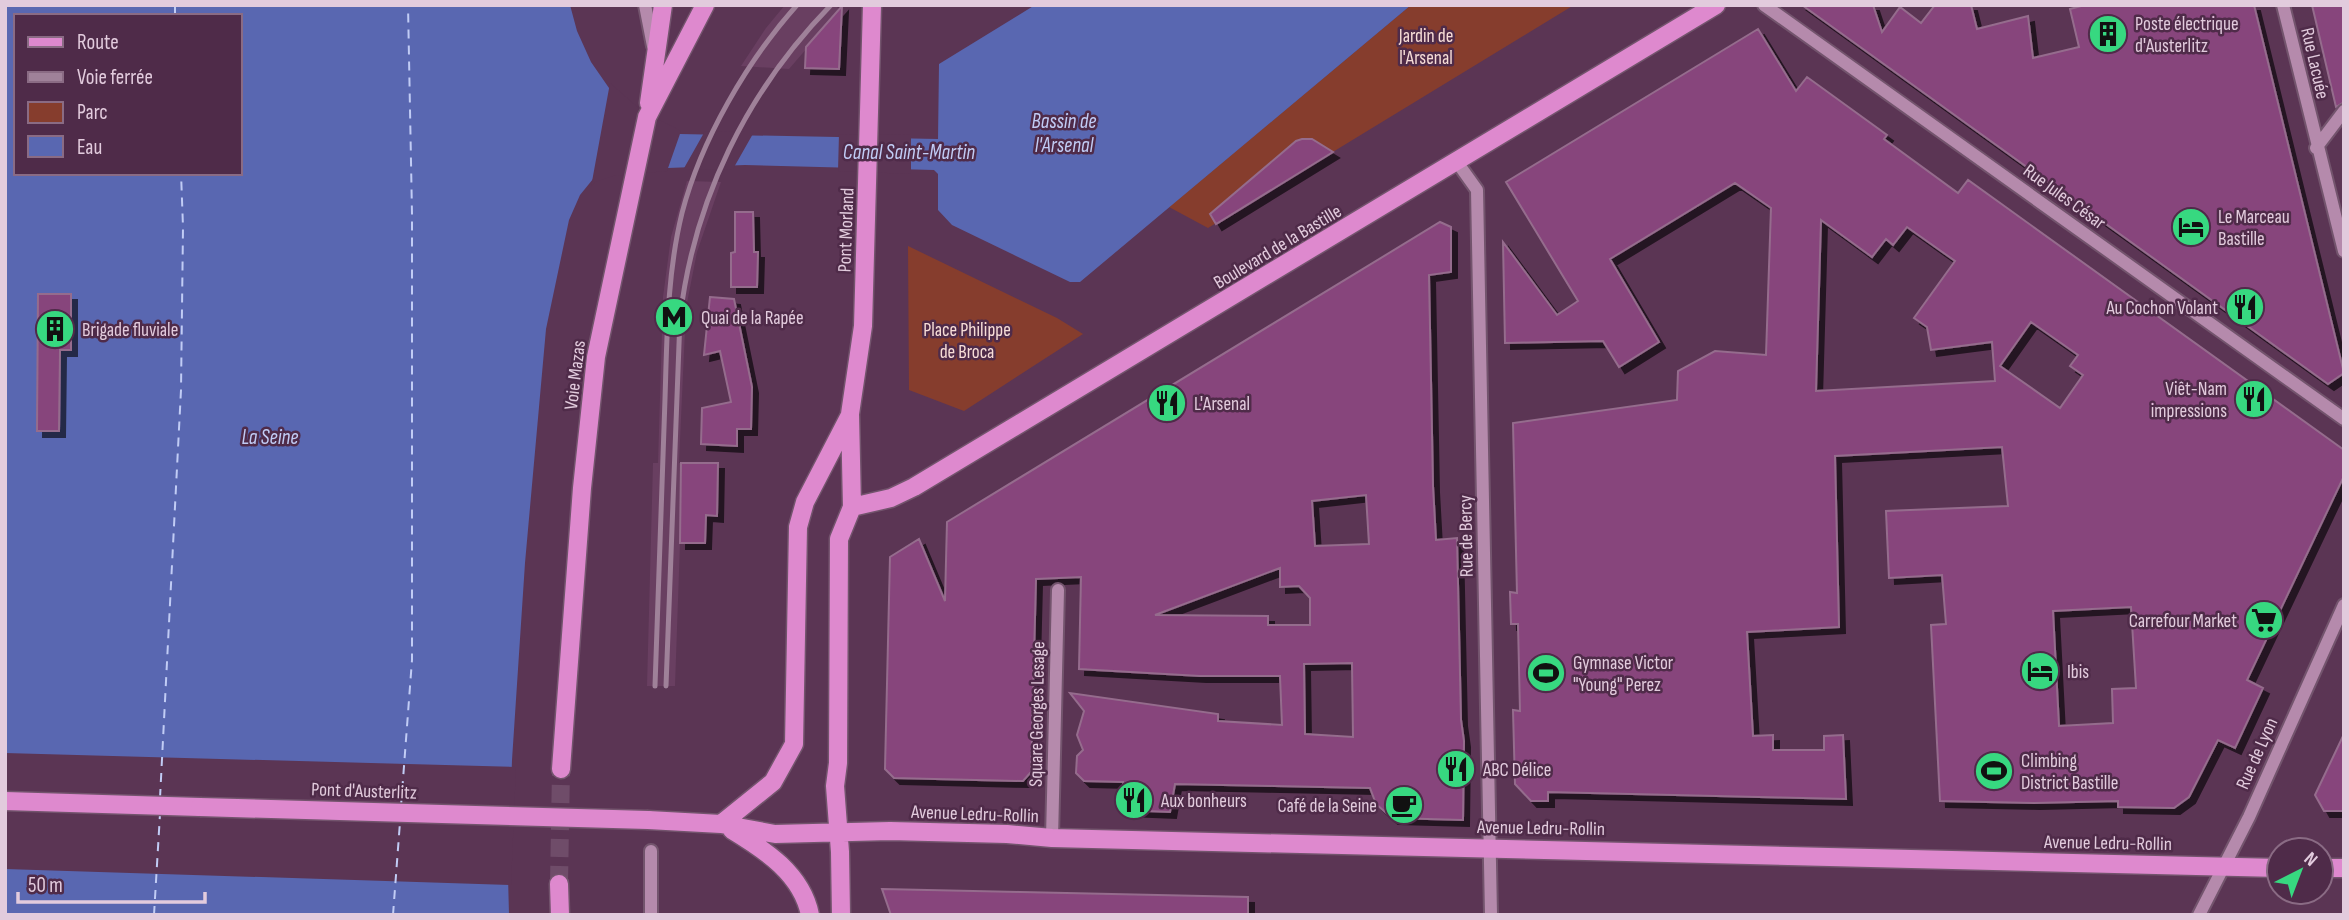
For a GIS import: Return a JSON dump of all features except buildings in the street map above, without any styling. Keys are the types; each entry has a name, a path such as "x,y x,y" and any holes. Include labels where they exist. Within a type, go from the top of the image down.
{"main road":[{"path":"647,117 663,5"},
{"name":"Voie Mazas","path":"561,769 582,488 596,357 647,117 705,5"},
{"name":"Pont Morland","path":"850,414 863,326 872,5"},
{"name":"Boulevard de la Bastille","path":"852,507 891,498 914,487 1717,5"},
{"path":"841,915 835,786 838,763 839,538 852,507 850,414"},
{"path":"810,915 799,887 790,873 755,844 721,824 773,782 794,744 798,527 805,502 850,414"},
{"name":"Pont d'Austerlitz","path":"5,801 648,820 721,824 775,834 802,834"},
{"name":"Avenue Ledru-Rollin","path":"802,834 890,831 1052,838 2265,867"},
{"path":"559,884 560,915"}],"street":[{"path":"645,5 654,56"},
{"name":"Rue Jules César","path":"1764,5 2344,419"},
{"name":"Rue Lacuée","path":"2283,5 2316,148 2344,251"},
{"path":"2316,148 2344,111"},
{"name":"Rue de Bercy","path":"1457,162 1477,190 1491,915"},
{"name":"Square Georges Lesage","path":"1052,838 1058,590"},
{"name":"Rue de Lyon","path":"2200,915 2226,865 2344,605"},
{"path":"651,851 651,915"}],"shaded area":[{"path":"785,5 835,5 840,10 789,69 741,66 766,28"},
{"path":"687,181 721,182 697,252 686,308 679,463 680,543 675,686 647,686 653,463 658,463 663,297 671,237"}],"green space":[{"name":"Jardin de l'Arsenal","path":"1411,5 1574,5 1208,228 1169,207"},
{"name":"Place Philippe de Broca","path":"908,246 1057,318 1083,334 964,411 909,390"}],"water":[{"name":"La Seine","path":"5,5 570,5 577,31 591,62 609,88 640,114 680,134 938,139 939,64 1035,5 1411,5 1080,282 1070,282 952,225 938,210 938,174 934,170 745,165 642,169 593,179 580,195 569,220 546,329 525,563 512,760 509,915 5,915"}],"pier":[{"path":"610,83 642,111 681,131 667,171 613,176 595,182 591,187"},
{"path":"705,131 754,132 733,169 683,170"},
{"path":"839,134 911,135 911,174 838,171"},
{"path":"5,753 516,767 511,885 5,869"}],"ferry route":[{"path":"175,5 175,14"},
{"path":"401,806 412,660 412,214 408,5"},
{"path":"160,798 181,390 181,175"},
{"path":"154,915 160,814"},
{"path":"393,915 400,822"}],"tunnel":[{"path":"559,884 561,769"}],"railway":[{"path":"655,686 667,329 677,236 690,185 728,103 761,51 797,5"},
{"path":"666,686 680,318 687,274 712,189 729,149 774,73 831,5"}],"place":[{"name":"Poste électrique d'Austerlitz","path":"2108,34"},
{"name":"Le Marceau Bastille","path":"2191,227"},
{"name":"Au Cochon Volant","path":"2245,307"},
{"name":"Quai de la Rapée","path":"674,317"},
{"name":"Brigade fluviale","path":"55,329"},
{"name":"Viêt-Nam impressions","path":"2254,399"},
{"name":"L'Arsenal","path":"1167,403"},
{"name":"Carrefour Market","path":"2264,620"},
{"name":"Ibis","path":"2040,671"},
{"name":"Gymnase Victor \"Young\" Perez","path":"1546,673"},
{"name":"ABC Délice","path":"1456,769"},
{"name":"Climbing District Bastille","path":"1994,771"},
{"name":"Aux bonheurs","path":"1134,800"},
{"name":"Café de la Seine","path":"1404,805"}],"water label":[{"name":"Bassin de l'Arsenal","path":"1064,133"},
{"name":"Canal Saint-Martin","path":"909,152"}]}
